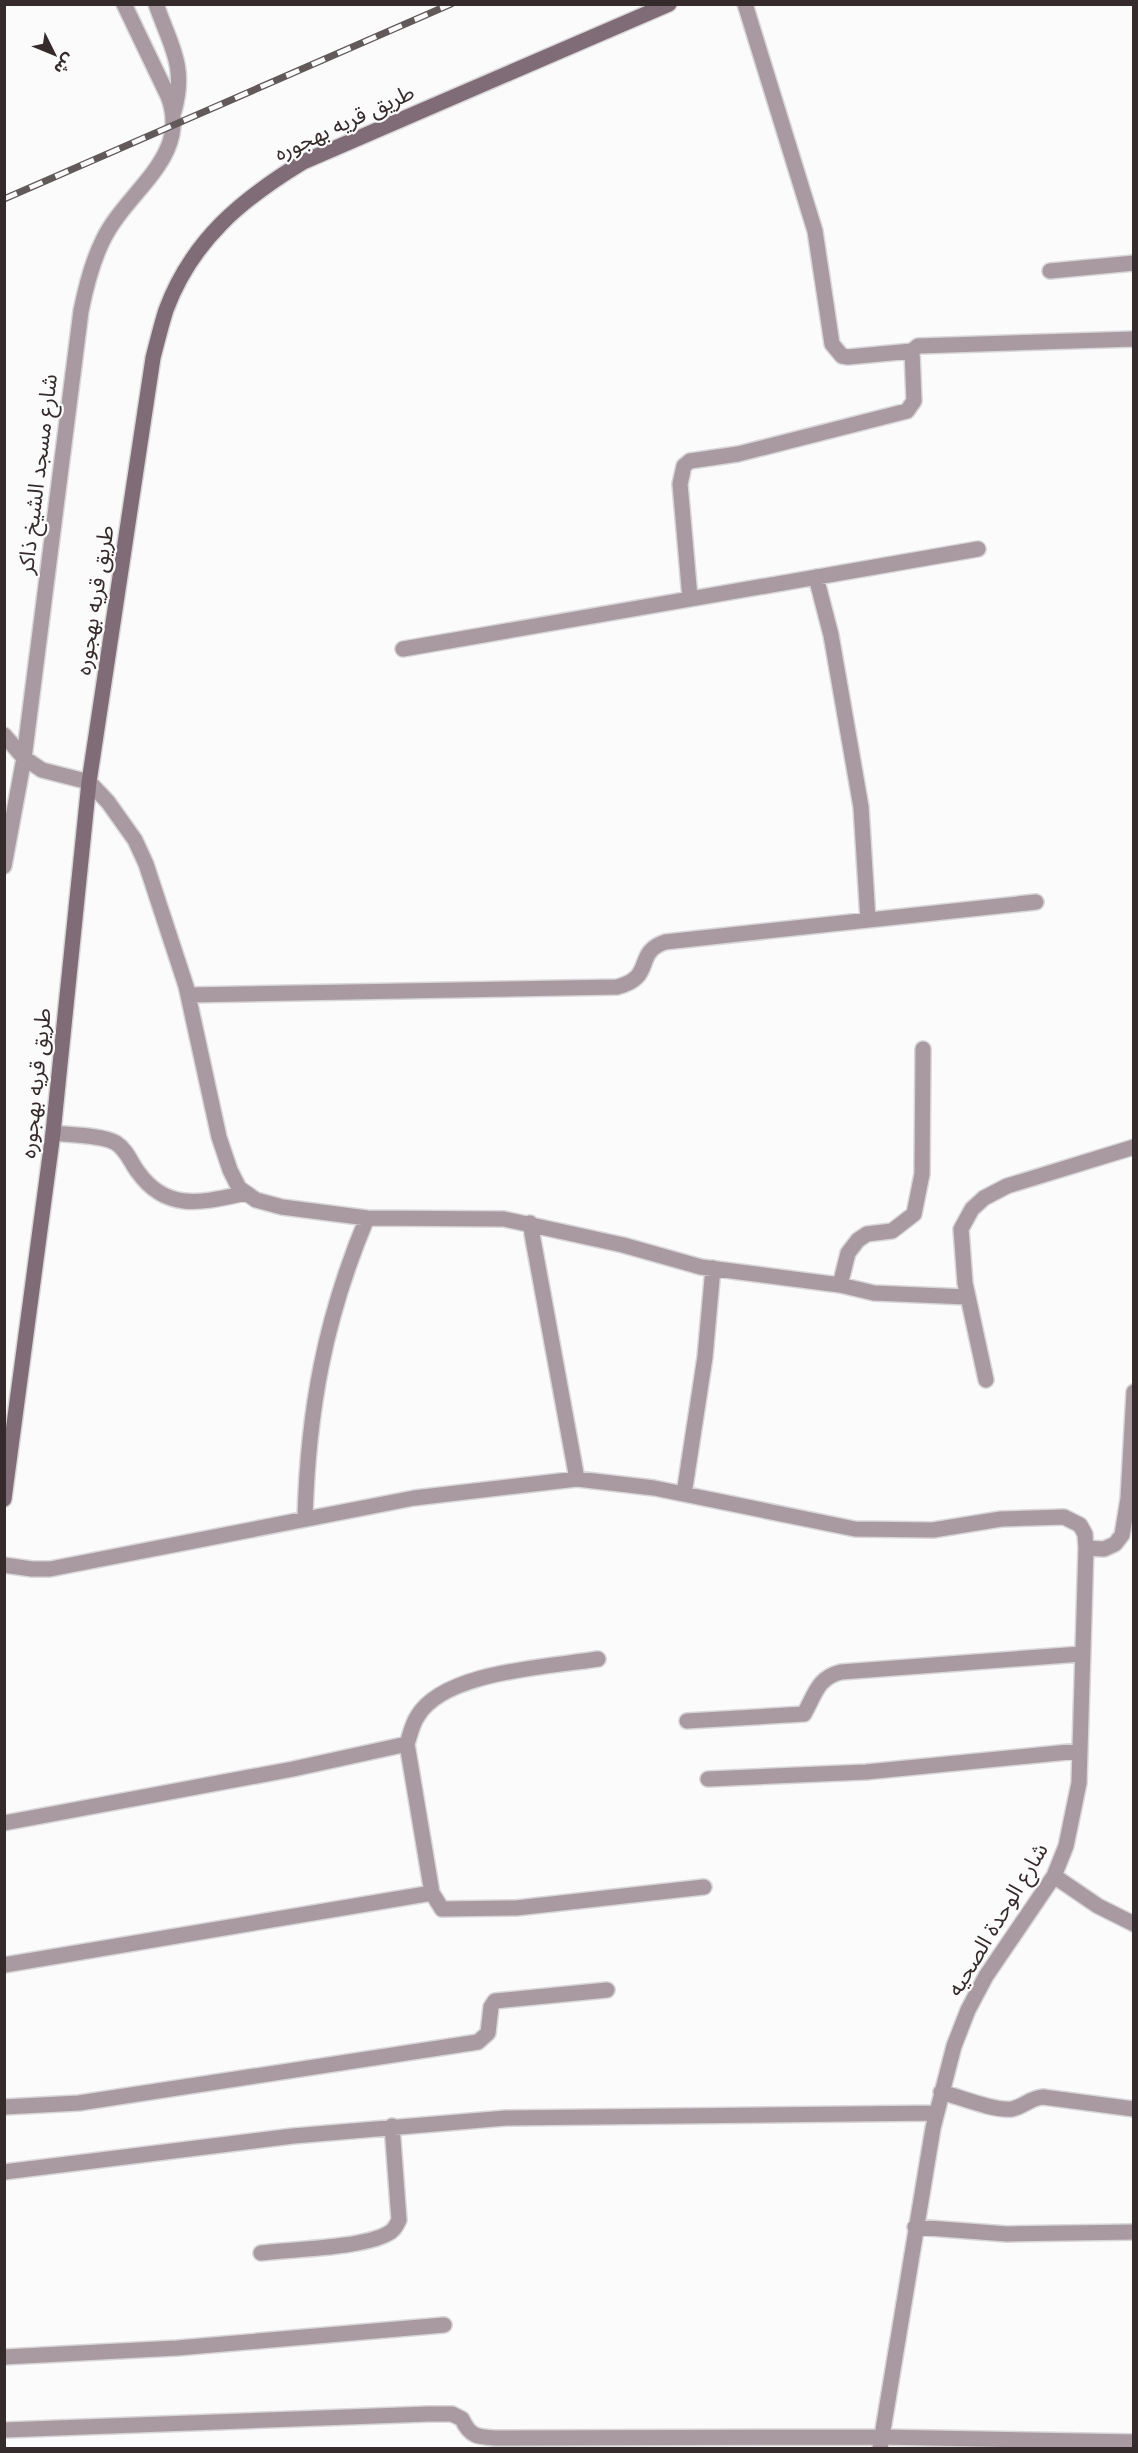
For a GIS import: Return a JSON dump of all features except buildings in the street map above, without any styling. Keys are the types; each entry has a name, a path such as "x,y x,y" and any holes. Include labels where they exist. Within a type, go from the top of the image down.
{"street":[{"path":"124,4 174,111"},
{"name":"شارع مسجد الشيخ ذاكر","path":"4,866 24,758 81,311 89,274 103,239 123,207 158,166 171,145 175,130 174,111 180,78 178,62 156,4"},
{"name":"طريق قريه بهجوره","path":"4,1499 53,1133 84,780 153,358 167,309 190,263 221,222 259,188 303,162 669,4"},
{"path":"745,4 815,231 832,344 842,356 912,351 925,345 1008,345 1134,339"},
{"path":"1050,271 1134,263"},
{"path":"690,598 681,495 684,466 690,461 738,454 907,411 914,401 912,351"},
{"path":"403,649 978,549"},
{"path":"816,577 842,692 861,807 868,920"},
{"path":"4,735 24,758 42,770 84,780 124,822 143,856 188,995 219,1137 230,1170 239,1188 256,1200 282,1207 367,1218 504,1219 530,1223 713,1268 840,1285 874,1293 967,1297"},
{"path":"188,995 617,987 632,983 640,976 648,951 653,946 665,942 1036,902"},
{"path":"840,1285 848,1253 858,1240 867,1234 892,1231 914,1214 922,1174 923,1049"},
{"path":"53,1133 116,1143 127,1153 138,1173 155,1191 169,1199 183,1202 213,1200 246,1193"},
{"path":"986,1380 967,1297 961,1229 972,1209 984,1198 1006,1186 1134,1147"},
{"path":"305,1518 309,1436 314,1396 350,1259 367,1218"},
{"path":"530,1223 577,1479"},
{"path":"684,1494 705,1357 713,1268"},
{"path":"4,1564 32,1569 50,1569 414,1498 577,1479 684,1494 855,1529 933,1530 1001,1519 1064,1517 1080,1525 1085,1534 1086,1548 1104,1549 1115,1544 1122,1535 1131,1466 1134,1392"},
{"name":"شارع الوحدة الصحيه","path":"881,2442 900,2341 915,2227 941,2092 954,2046 968,2010 986,1976 1054,1876 1066,1846 1074,1815 1079,1751 1086,1548"},
{"path":"687,1721 804,1714 818,1684 829,1675 841,1672 1081,1654"},
{"path":"598,1659 462,1682 439,1695 417,1716 407,1744 432,1893 438,1905 445,1910 516,1908 704,1887"},
{"path":"4,1823 293,1769 407,1744"},
{"path":"708,1779 866,1772 1079,1751"},
{"path":"1054,1876 1098,1906 1134,1924"},
{"path":"4,1965 432,1893"},
{"path":"4,2107 79,2103 477,2042 488,2032 491,2007 495,2001 607,1990"},
{"path":"941,2092 1002,2109 1021,2107 1028,2101 1042,2097 1134,2109"},
{"path":"4,2172 293,2136 392,2126 562,2115 937,2113"},
{"path":"261,2253 360,2241 386,2235 394,2230 399,2220 399,2199 392,2126"},
{"path":"915,2227 1007,2234 1134,2232"},
{"path":"4,2357 177,2348 444,2325"},
{"path":"4,2430 452,2414 462,2419 466,2429 475,2437 496,2438 1134,2442"}],"railway":[{"path":"4,199 451,4"}]}
